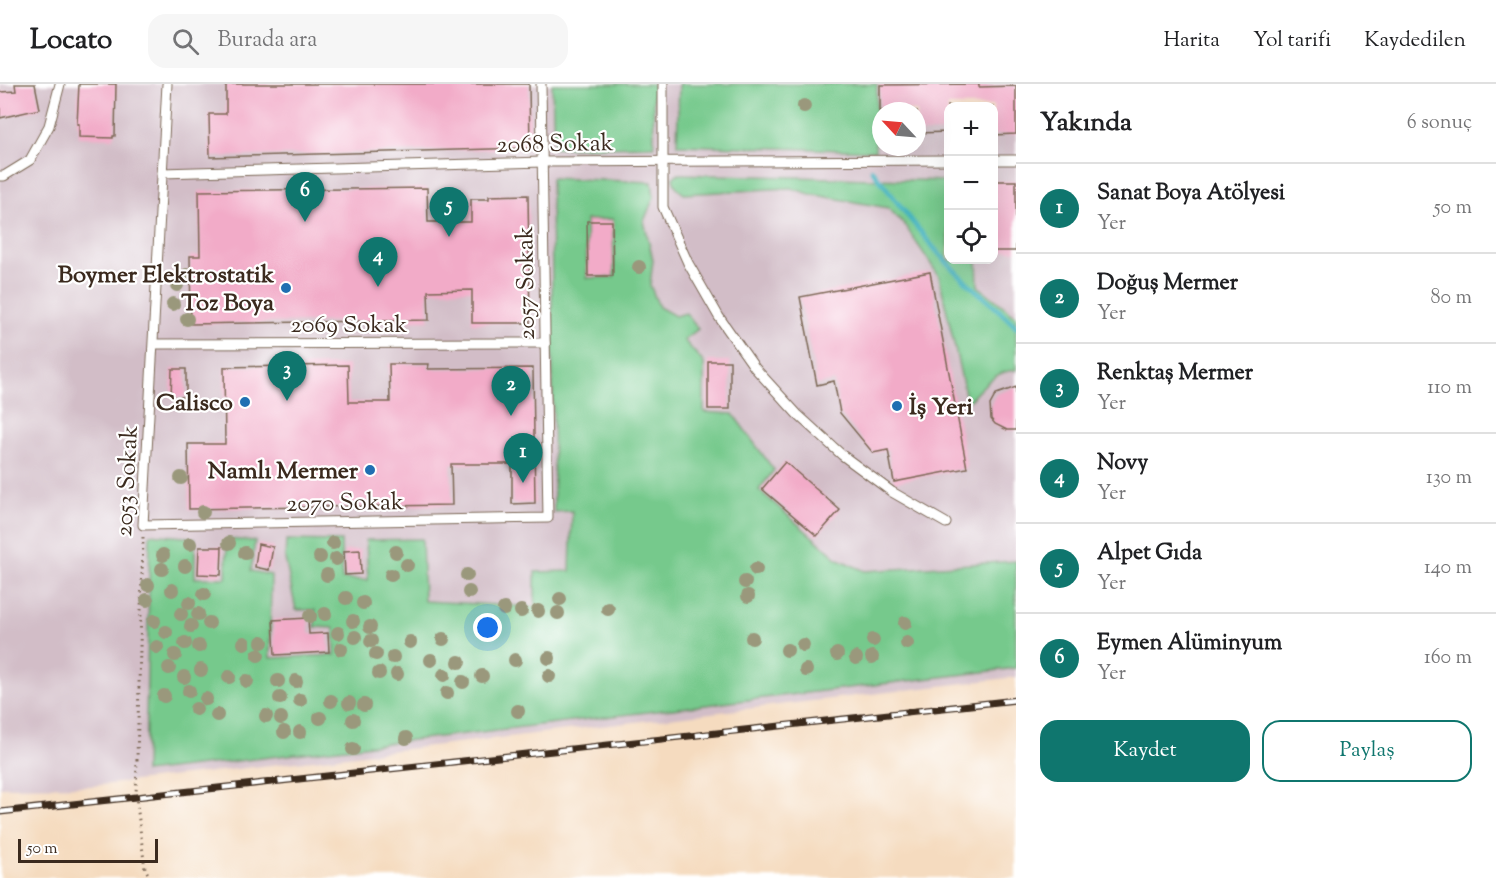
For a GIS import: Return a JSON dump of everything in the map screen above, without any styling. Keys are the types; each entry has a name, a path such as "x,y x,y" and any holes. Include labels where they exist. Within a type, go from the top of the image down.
{"lane":[{"path":"0,176 4,176 30,160 49,126 60,84"},
{"name":"2053 Sokak","path":"143,525 167,84"},
{"name":"2057 Sokak","path":"542,84 548,518"},
{"path":"663,84 663,207 688,264 719,317 755,368 796,414 842,455 875,480 946,523"},
{"name":"2068 Sokak","path":"162,172 543,162 944,160"},
{"path":"998,160 1016,160"},
{"name":"2069 Sokak","path":"154,344 545,343"},
{"name":"2070 Sokak","path":"143,525 548,518"}],"path":[{"name":"2053 Sokak","path":"143,525 136,796 146,869 152,878"}],"shaded area":[{"path":"0,84 1016,84 1016,677 93,786 0,787"}],"green space":[{"path":"552,84 653,84 654,146 554,148"},
{"path":"679,84 877,84 876,102 872,102 872,151 677,145"},
{"path":"677,174 944,181 944,264 977,264 978,286 1016,316 1016,370 1001,373 995,377 967,403 939,276 904,224 888,208 810,194 791,188 684,194 678,189 673,178"},
{"path":"551,178 652,182 654,197 644,221 653,260 650,285 659,307 675,316 686,313 698,329 684,340 704,363 704,412 733,414 774,470 759,490 838,559 865,571 1016,561 1016,668 145,772 150,534 195,538 195,578 226,578 227,539 255,541 251,571 271,575 270,658 335,655 334,628 315,627 315,610 296,610 285,559 286,540 341,541 342,579 368,580 366,540 422,539 424,601 535,607 535,572 570,571 572,511 554,512","holes":["613,219 614,277 587,278 586,220"]}],"building":[{"path":"15,84 35,84 40,109 0,118 0,92 16,91"},
{"path":"79,84 116,84 115,136 113,138 79,137 79,124 77,124"},
{"path":"226,84 529,84 530,148 210,157 209,114 226,114"},
{"path":"880,85 1016,86 1016,134 998,135 998,102 944,102 944,132 926,133 926,102 880,102"},
{"path":"998,181 1016,181 1016,251 998,251"},
{"path":"427,188 428,222 471,222 471,199 528,195 530,323 472,323 472,290 428,291 429,320 191,324 190,256 200,256 199,191"},
{"path":"587,221 612,221 613,276 588,276"},
{"path":"930,272 967,468 894,482 888,450 873,453 840,413 834,381 817,385 800,297"},
{"path":"708,361 730,361 730,409 708,409"},
{"path":"389,364 429,364 428,369 533,368 535,503 512,504 512,464 451,464 452,505 189,509 188,444 225,444 224,367 348,365 349,402 390,402"},
{"path":"172,369 186,369 186,397 171,397"},
{"path":"1016,387 1016,430 1007,430 995,424 991,419 990,405 996,394"},
{"path":"785,462 840,510 817,536 762,489"},
{"path":"258,544 273,547 269,570 255,567"},
{"path":"199,547 222,547 221,575 198,574"},
{"path":"360,550 361,574 345,575 344,551"},
{"path":"308,618 309,634 328,633 329,652 275,655 273,620"}],"waterway":[{"path":"872,170 946,262 1016,327"}],"railway":[{"path":"0,812 1016,700"}],"place":[{"name":"Eymen Alüminyum","path":"305,222"},
{"name":"Alpet Gıda","path":"449,237"},
{"name":"Novy","path":"378,287"},
{"name":"Boymer Elektrostatik Toz Boya","path":"286,288"},
{"name":"Renktaş Mermer","path":"287,401"},
{"name":"Calisco","path":"245,402"},
{"name":"İş Yeri","path":"897,406"},
{"name":"Doğuş Mermer","path":"511,416"},
{"name":"Namlı Mermer","path":"370,470"},
{"name":"Sanat Boya Atölyesi","path":"523,483"}]}
